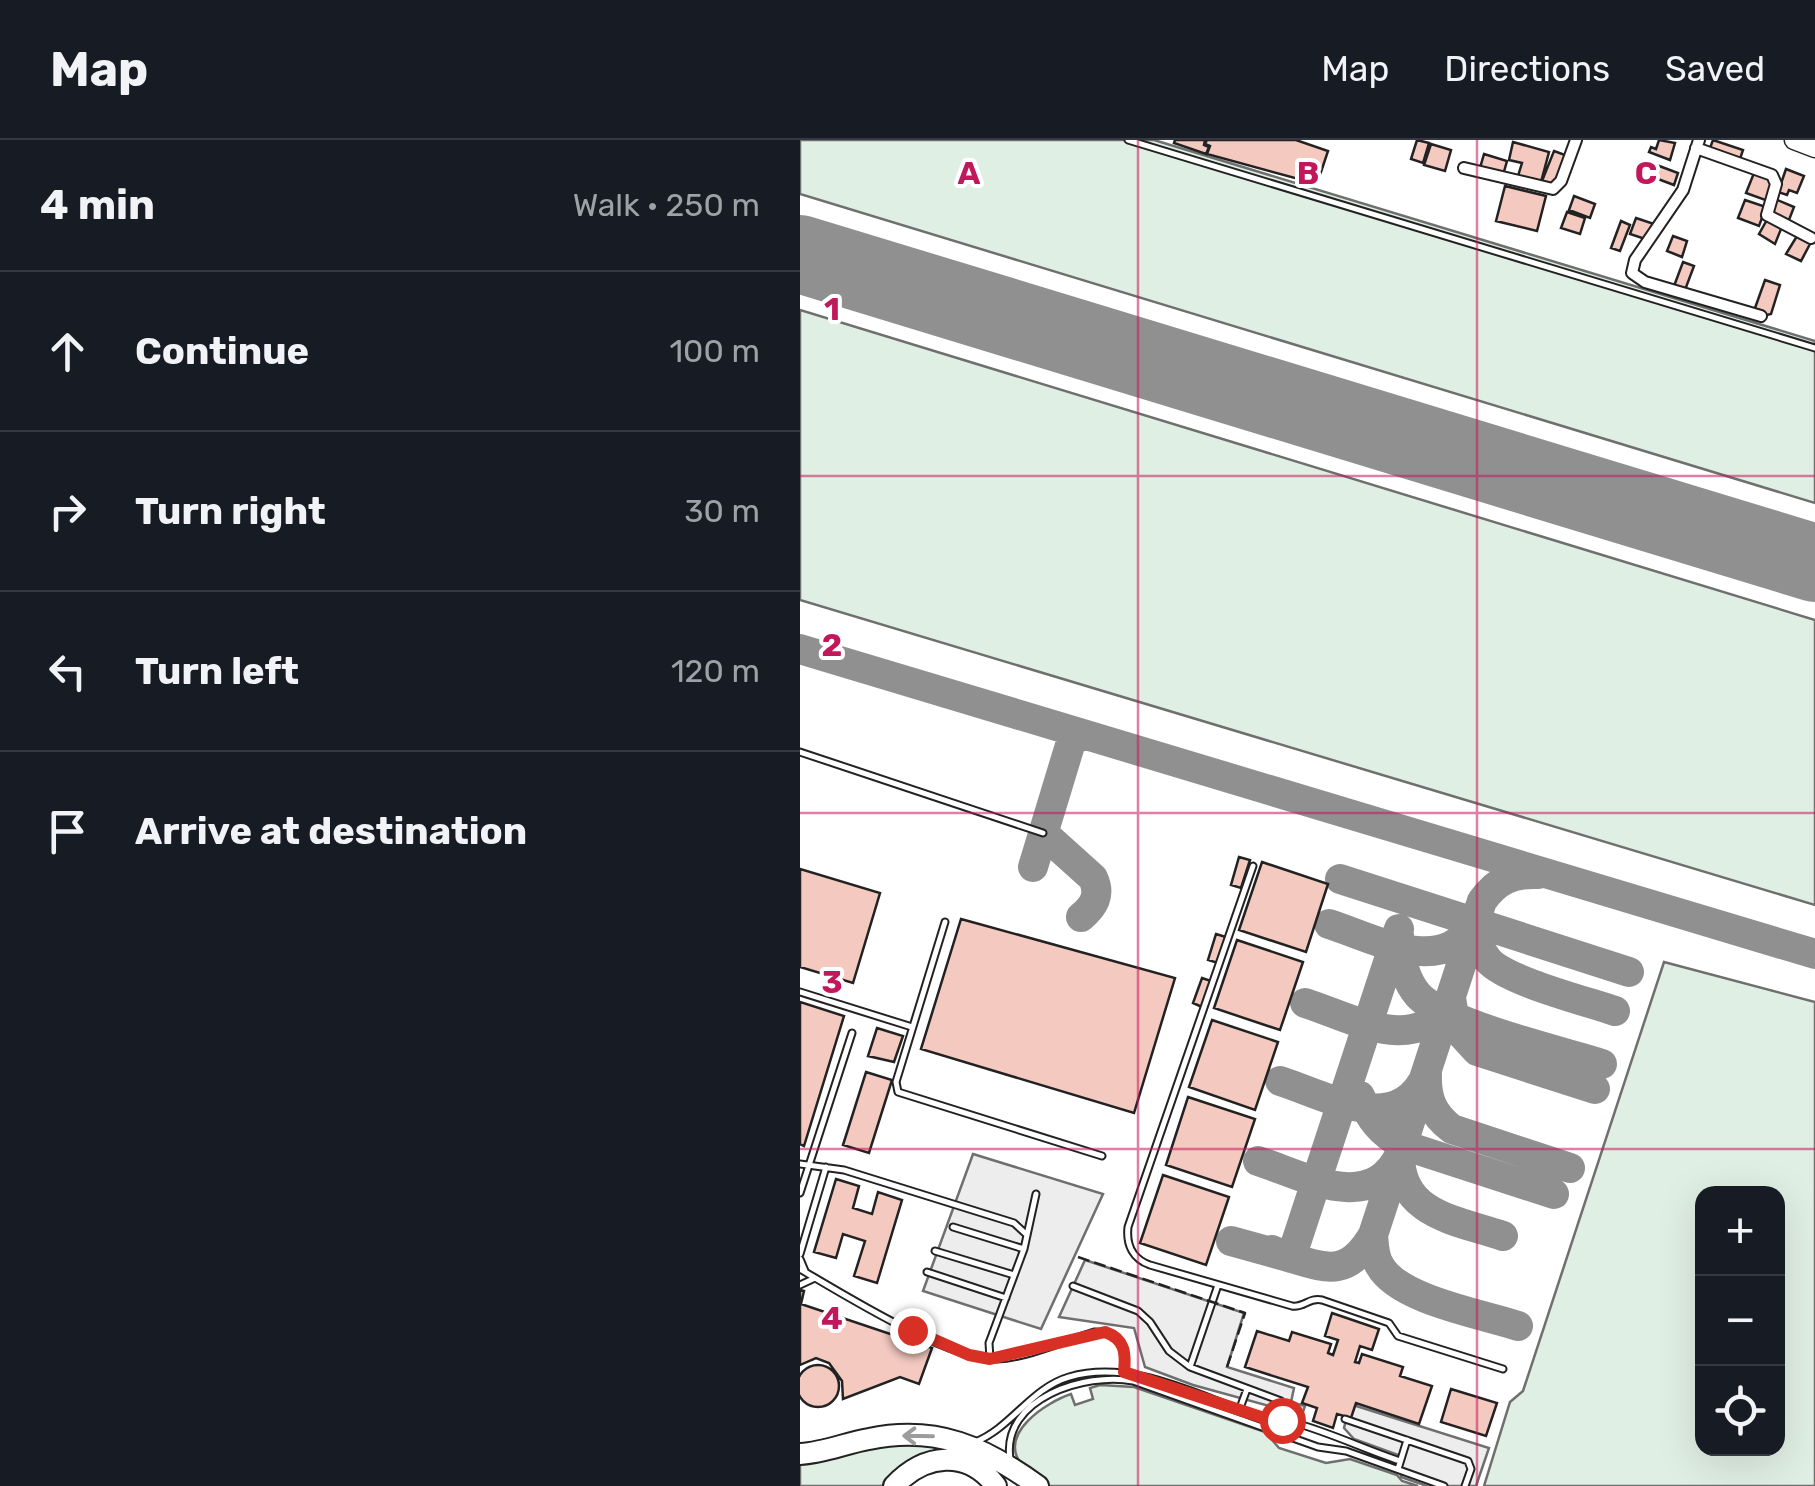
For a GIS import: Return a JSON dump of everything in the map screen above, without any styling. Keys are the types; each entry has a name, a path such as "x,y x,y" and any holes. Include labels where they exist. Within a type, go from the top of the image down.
{"highway":[{"path":"1794,140 1815,148"},
{"path":"800,1454 874,1438 944,1437 990,1454 1038,1486"},
{"path":"894,1486 914,1468 943,1458 977,1467 996,1486"}],"street":[{"path":"1464,168 1554,189 1576,140"},
{"path":"1762,316 1645,282 1632,273 1635,260 1683,190 1697,144 1772,175 1776,184 1767,215 1811,238"}],"lane":[{"path":"1128,140 1815,348"},
{"path":"800,752 1042,834"},
{"path":"1253,866 1128,1234 1130,1248 1144,1263 1296,1306 1322,1300 1389,1323 1398,1336 1503,1369"},
{"path":"946,922 896,1082 901,1094 1102,1156"},
{"path":"800,992 912,1027"},
{"path":"800,1193 852,1034"},
{"path":"800,1164 826,1167 1014,1223 1028,1235"},
{"path":"807,1273 800,1252 826,1167"},
{"path":"990,1359 989,1342 1024,1249 1036,1194"},
{"path":"953,1226 1024,1249"},
{"path":"935,1251 1014,1275"},
{"path":"800,1269 942,1344 990,1359 1105,1332 1115,1336 1124,1348 1123,1376"},
{"path":"927,1272 1006,1298"},
{"path":"800,1285 815,1278"},
{"path":"1190,1367 1218,1285"},
{"path":"1073,1286 1138,1311 1168,1351 1190,1367 1281,1401"},
{"path":"964,1444 992,1434 1036,1394 1059,1380 1086,1374 1123,1376 1330,1436 1400,1461"},
{"path":"1013,1468 1009,1454 1012,1432 1041,1400 1080,1382 1123,1376"},
{"path":"1239,1412 1247,1389"},
{"path":"1239,1412 1326,1448 1444,1486"},
{"path":"1345,1419 1468,1461 1472,1468 1465,1486"},
{"path":"1326,1448 1330,1436"},
{"path":"1398,1470 1408,1440"}],"green space":[{"path":"800,140 1154,140 1815,341 1815,503 800,194"},
{"path":"800,310 1815,620 1815,905 800,600"},
{"path":"1664,962 1815,1002 1815,1486 1484,1486 1510,1402 1523,1391"},
{"path":"1134,1387 1265,1432 1279,1448 1326,1463 1350,1459 1418,1486 1046,1486 1023,1467 1016,1452 1020,1430 1039,1411 1061,1398 1071,1394 1075,1405 1093,1399 1090,1388"},
{"path":"892,1442 962,1448 918,1456 885,1486 800,1486 800,1460"}],"shaded area":[{"path":"973,1154 1103,1194 1041,1329 923,1291"},
{"path":"1085,1260 1244,1313 1227,1367 1294,1388 1291,1402 1305,1406 1302,1415 1193,1385 1145,1367 1134,1328 1059,1317"},
{"path":"1350,1404 1489,1448 1476,1486 1427,1486 1401,1477 1398,1455 1354,1439 1344,1428"}],"building":[{"path":"1205,140 1204,145 1209,147 1206,154 1174,143"},
{"path":"1207,140 1296,140 1328,151 1317,184 1207,154"},
{"path":"1417,140 1429,143 1423,163 1411,159"},
{"path":"1659,140 1675,143 1670,160 1649,152 1651,147 1656,149"},
{"path":"1713,140 1743,150 1740,159 1710,148"},
{"path":"1513,142 1549,152 1541,182 1518,176 1522,163 1509,160"},
{"path":"1431,144 1451,150 1445,171 1424,165"},
{"path":"1554,151 1565,155 1556,186 1542,181"},
{"path":"1484,154 1507,161 1503,175 1480,168"},
{"path":"1654,164 1678,173 1674,185 1650,176"},
{"path":"1786,169 1804,176 1797,193 1778,192"},
{"path":"1754,173 1775,180 1768,201 1746,193"},
{"path":"1505,186 1546,196 1537,231 1496,221"},
{"path":"1574,196 1595,204 1590,218 1569,210"},
{"path":"1775,199 1794,207 1789,220 1770,213"},
{"path":"1745,200 1766,207 1759,226 1738,218"},
{"path":"1567,212 1585,218 1580,234 1561,228"},
{"path":"1636,218 1654,224 1648,240 1630,234"},
{"path":"1768,218 1783,224 1775,244 1759,234"},
{"path":"1621,221 1630,225 1620,251 1611,248"},
{"path":"1673,236 1687,241 1682,257 1667,251"},
{"path":"1797,236 1810,244 1801,261 1786,254"},
{"path":"1683,262 1694,266 1685,290 1674,286"},
{"path":"1765,280 1780,285 1771,314 1767,315 1755,308"},
{"path":"1239,857 1250,860 1241,888 1231,885"},
{"path":"1262,862 1328,884 1306,952 1239,930"},
{"path":"800,869 880,893 853,983 800,967"},
{"path":"961,919 1175,978 1134,1113 921,1049"},
{"path":"1216,934 1226,937 1218,963 1208,960"},
{"path":"1237,940 1303,962 1280,1030 1214,1008"},
{"path":"1202,978 1211,981 1202,1007 1193,1003"},
{"path":"800,1002 844,1016 804,1146 800,1144"},
{"path":"1212,1020 1278,1042 1255,1110 1189,1087"},
{"path":"877,1028 903,1036 894,1062 868,1056"},
{"path":"866,1072 892,1080 869,1153 843,1145"},
{"path":"1188,1097 1255,1119 1232,1187 1166,1165"},
{"path":"1163,1175 1229,1197 1206,1265 1140,1243"},
{"path":"836,1179 859,1186 853,1208 872,1214 878,1192 902,1200 877,1283 854,1276 865,1241 843,1234 836,1258 814,1252"},
{"path":"800,1290 804,1291 801,1304 932,1348 919,1384 900,1377 843,1399 842,1381 829,1363 816,1358 800,1365"},
{"path":"1332,1313 1379,1329 1372,1350 1360,1346 1355,1362 1359,1363 1362,1354 1403,1367 1400,1376 1432,1386 1419,1424 1356,1403 1351,1418 1337,1414 1333,1428 1313,1421 1317,1408 1302,1403 1308,1387 1245,1367 1257,1331 1289,1341 1292,1332 1331,1344 1328,1353 1333,1355 1338,1340 1325,1336"},
{"path":"818,1365 833,1371 839,1386 833,1401 818,1407 803,1401 797,1386 803,1371"},
{"path":"1451,1389 1497,1403 1486,1436 1441,1422"}],"taxiway":[{"path":"800,649 1815,954"},
{"path":"1033,867 1074,732"},
{"path":"1043,833 1093,878 1095,900 1081,917"},
{"path":"1231,1241 1324,1266 1345,1264 1363,1249 1373,1235 1482,901 1506,879 1538,874"},
{"path":"1340,879 1629,972"},
{"path":"1329,924 1387,945 1427,951 1445,948 1461,939 1475,922 1482,951 1497,968 1528,983 1615,1011"},
{"path":"1272,1250 1291,1258 1399,929"},
{"path":"1399,935 1409,982 1431,1005 1476,1026 1602,1064"},
{"path":"1305,1003 1364,1024 1403,1030 1421,1026 1437,1016 1451,998 1456,1028 1477,1051 1595,1089"},
{"path":"1280,1081 1341,1103 1381,1108 1399,1104 1414,1093 1427,1073 1432,1105 1452,1129 1570,1168"},
{"path":"1360,1096 1377,1125 1403,1145 1554,1194"},
{"path":"1258,1161 1316,1181 1355,1187 1372,1183 1388,1172 1400,1154 1402,1174 1420,1203 1449,1219 1503,1236"},
{"path":"1373,1235 1380,1266 1405,1288 1443,1304 1518,1326"}],"runway":[{"path":"800,254 1815,563"}],"fence":[{"path":"1078,1257 1245,1313 1227,1367"}],"route":[{"path":"912,1330 969,1355 990,1359 1105,1332 1115,1336 1124,1348 1124,1372 1264,1418 1282,1420"}]}
